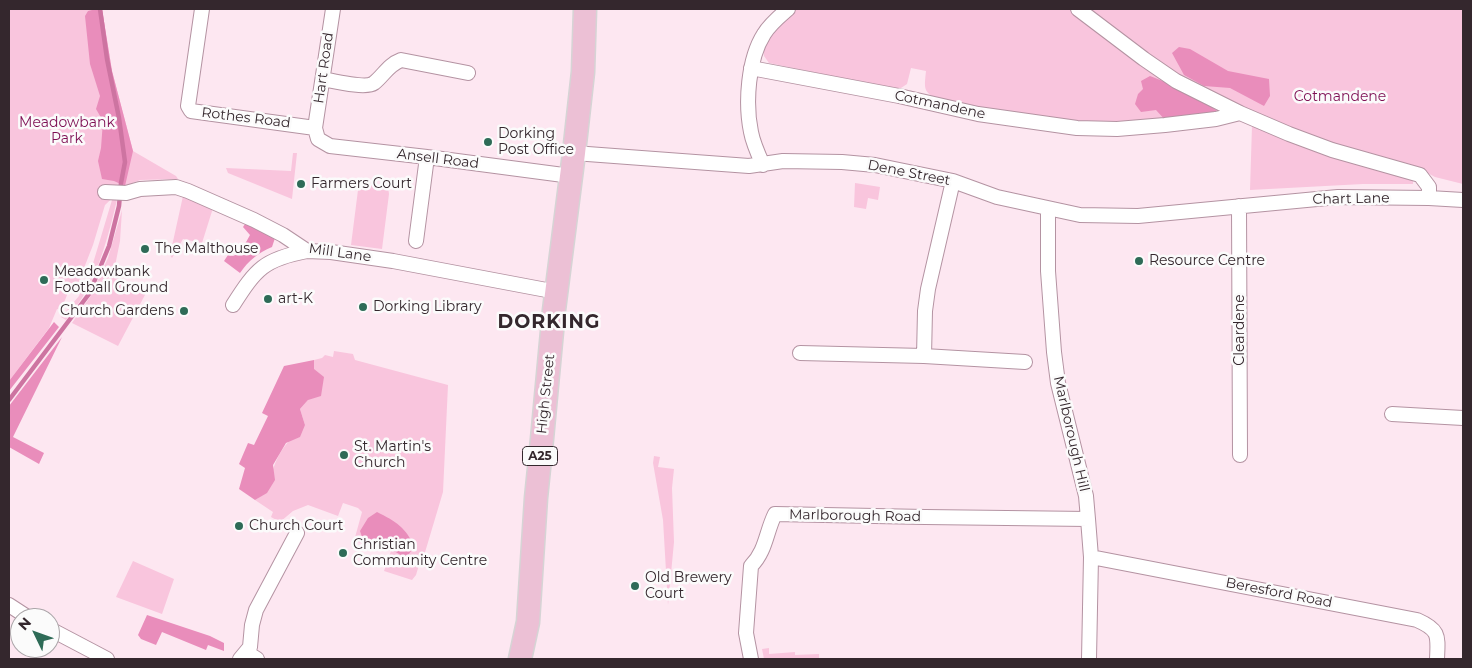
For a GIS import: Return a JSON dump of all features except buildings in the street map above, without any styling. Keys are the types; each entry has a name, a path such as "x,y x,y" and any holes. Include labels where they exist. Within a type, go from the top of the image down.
{"main road":[{"name":"High Street","path":"520,659 530,605 536,498 557,292 574,153 582,72 585,9"}],"street":[{"name":"Rothes Road","path":"202,9 188,106 191,111 315,128"},
{"name":"Hart Road","path":"315,128 333,9"},
{"path":"773,23 774,9"},
{"path":"763,164 751,132 748,93 751,68 757,48 764,34 788,9"},
{"path":"1078,9 1176,81 1240,113 1332,150 1420,175 1429,187 1429,198"},
{"path":"323,79 365,86 373,85 392,64 401,60 468,73"},
{"name":"Cotmandene","path":"751,68 899,96 978,114 1077,128 1116,129 1166,125 1216,119 1240,113"},
{"name":"Ansell Road","path":"315,128 318,139 330,146 571,176"},
{"name":"Dene Street","path":"574,153 749,166 783,161 842,162 876,165 954,181 997,197 1080,215 1138,216 1239,206"},
{"path":"416,241 427,157"},
{"path":"924,356 925,311 928,289 954,181"},
{"name":"Mill Lane","path":"115,193 176,187 254,220 308,251 393,260 557,292"},
{"name":"Chart Lane","path":"1239,206 1338,198 1463,200"},
{"name":"Cleardene","path":"1239,206 1240,455"},
{"name":"Marlborough Hill","path":"1048,209 1048,271 1058,383 1086,496 1091,557 1089,659"},
{"path":"233,305 252,276 264,267 277,258 308,251"},
{"path":"800,353 924,356 1025,362"},
{"path":"1392,414 1463,418"},
{"name":"Marlborough Road","path":"751,659 746,633 751,566 765,547 769,526 775,514 1088,519"},
{"path":"248,657 256,610 297,532"},
{"name":"Beresford Road","path":"1091,557 1418,620 1436,631 1438,641 1437,659"},
{"path":"60,634 107,659"}],"green space":[{"name":"Meadowbank Park","path":"9,9 102,9 112,71 133,151 178,179 140,180 125,186 105,205 93,245 75,291 69,290 61,310 57,309 49,328 9,381"},
{"name":"Cotmandene","path":"778,9 1463,9 1463,184 1435,177 1420,169 1413,180 1413,184 1363,184 1250,190 1252,126 1242,120 1217,111 1211,116 1090,126 941,101 926,90 926,71 911,68 907,84 901,88 893,89 769,63 764,56 764,46"},
{"path":"293,153 297,153 292,199 228,173 226,168 291,171"},
{"path":"855,183 880,187 878,200 868,198 866,209 854,207"},
{"path":"361,184 388,187 389,194 382,249 351,245 358,190"},
{"path":"183,196 213,208 202,243 183,239 172,258 170,255"},
{"path":"112,200 117,200 99,263 82,298 66,320 61,317 79,296 91,270"},
{"path":"122,210 120,241 113,276 146,293 118,346 72,323 90,297 108,258"},
{"path":"334,351 353,354 355,360 448,385 443,492 423,559 421,558 416,575 412,580 384,571 391,551 354,541 362,512 358,508 343,503 338,516 308,505 293,511 280,522 271,517 273,512 255,500 267,492 279,455 289,441 305,425 300,409 308,400 314,360 325,355 333,357"},
{"path":"654,456 660,457 658,467 674,469 672,488 674,542 668,605 663,520 653,463"},
{"path":"133,561 174,579 162,614 116,597"},
{"path":"769,648 769,654 795,652 795,655 819,654 819,659 764,659 762,649"}],"shaded area":[{"path":"102,9 112,71 133,151 125,186 114,181 102,179 98,161 103,121 96,109 100,96 90,64 85,16 88,11"},
{"path":"1179,47 1190,49 1228,71 1269,79 1270,96 1264,106 1230,88 1204,86 1184,75 1172,53"},
{"path":"1150,76 1185,91 1217,111 1211,116 1167,122 1156,110 1141,112 1135,104 1138,94 1143,89 1141,81"},
{"path":"247,221 275,238 272,247 254,257 240,273 224,261 228,255 233,256 240,253 250,235 243,227"},
{"path":"54,322 59,327 9,391 9,381"},
{"path":"62,337 13,437 44,453 39,464 9,447 9,406"},
{"path":"314,360 314,369 324,377 321,396 308,400 300,409 305,425 300,437 286,443 273,465 275,480 267,493 255,500 239,489 245,468 239,464 248,443 254,445 268,416 262,413 284,366"},
{"path":"377,512 395,522 408,535 414,547 406,558 387,547 363,540 360,531 368,518"},
{"path":"147,615 210,636 224,643 224,651 208,645 206,650 162,632 156,645 141,639 138,635"}],"waterway":[{"path":"9,400 89,294 109,246 119,206 125,162 100,9"}],"place":[{"name":"Dorking Post Office","path":"488,142"},
{"name":"Farmers Court","path":"301,184"},
{"name":"The Malthouse","path":"145,249"},
{"name":"Resource Centre","path":"1139,261"},
{"name":"Meadowbank Football Ground","path":"44,280"},
{"name":"art-K","path":"268,299"},
{"name":"Dorking Library","path":"363,307"},
{"name":"Church Gardens","path":"184,311"},
{"name":"St. Martin's Church","path":"344,455"},
{"name":"Church Court","path":"239,526"},
{"name":"Christian Community Centre","path":"343,553"},
{"name":"Old Brewery Court","path":"635,586"}],"district":[{"name":"DORKING","path":"549,322"}]}
